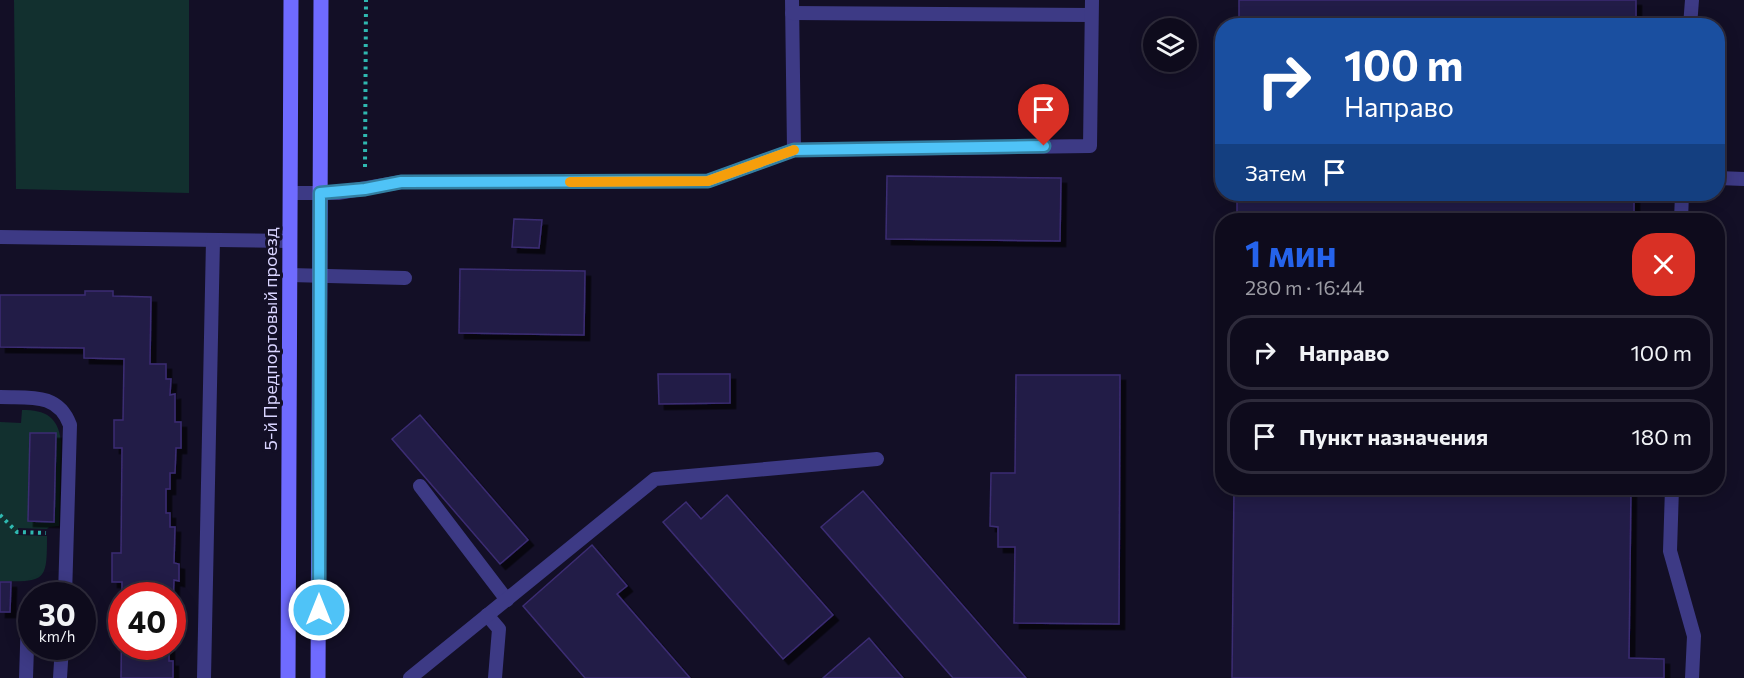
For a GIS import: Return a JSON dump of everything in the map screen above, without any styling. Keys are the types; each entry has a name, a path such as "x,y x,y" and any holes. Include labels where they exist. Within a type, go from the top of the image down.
{"street":[{"name":"5-й Предпортовый проезд","path":"288,678 291,0"},
{"path":"318,678 321,0"}],"lane":[{"path":"291,193 365,189 401,182 708,181 794,150 1090,146 1092,0"},
{"path":"1691,18 1692,0"},
{"path":"794,150 792,7 1091,15"},
{"path":"1725,178 1744,179"},
{"path":"0,237 291,241"},
{"path":"204,678 213,240"},
{"path":"290,275 405,278"},
{"path":"0,397 44,399 60,407 67,415 70,425 65,582"},
{"path":"410,678 655,479 877,459"},
{"path":"420,486 507,600"},
{"path":"1672,495 1670,552 1694,636 1692,678"},
{"path":"487,615 499,629 495,678"},
{"path":"26,678 27,660"},
{"path":"60,678 61,660"}],"path":[{"path":"365,189 366,0"},
{"path":"0,515 17,532 67,534"}],"green space":[{"path":"14,0 189,0 189,193 16,189"},
{"path":"22,410 30,410 44,413 57,426 61,441 59,526 47,529 18,528 18,535 47,536 44,570 41,576 27,581 0,581 0,422 21,423","holes":["31,433 56,434 53,522 28,521"]}],"building":[{"path":"1239,0 1636,0 1636,18 1239,18"},
{"path":"887,176 1061,178 1060,241 886,239"},
{"path":"1237,201 1634,201 1634,213 1237,213"},
{"path":"514,219 542,220 539,248 512,247"},
{"path":"460,269 585,271 584,335 459,333"},
{"path":"85,291 113,291 113,296 151,297 150,364 166,364 166,379 171,379 170,395 175,394 175,422 181,422 181,448 176,448 175,473 170,473 170,489 166,489 166,513 170,513 170,527 175,527 174,563 179,564 179,581 112,582 112,553 121,553 122,448 114,448 114,420 123,420 124,359 84,358 84,348 0,347 0,295 85,295"},
{"path":"658,374 730,374 730,403 659,404"},
{"path":"1016,375 1120,375 1119,624 1014,623 1015,547 998,547 998,527 990,526 991,473 1015,473"},
{"path":"420,415 528,540 500,564 392,439"},
{"path":"30,433 56,433 54,522 28,521"},
{"path":"863,491 1026,678 953,678 821,527"},
{"path":"727,495 833,615 783,659 663,522 686,502 701,519"},
{"path":"1234,495 1631,495 1629,658 1664,659 1664,678 1232,678"},
{"path":"592,545 627,586 617,594 690,678 585,678 523,606"},
{"path":"0,582 11,582 10,612 0,612"},
{"path":"869,638 903,678 823,678"},
{"path":"121,660 173,661 173,678 121,678"}],"slow traffic":[{"path":"570,182 708,181 794,150"}],"route":[{"path":"319,610 320,193 338,193 401,182 708,181 794,150 1044,146"}]}
